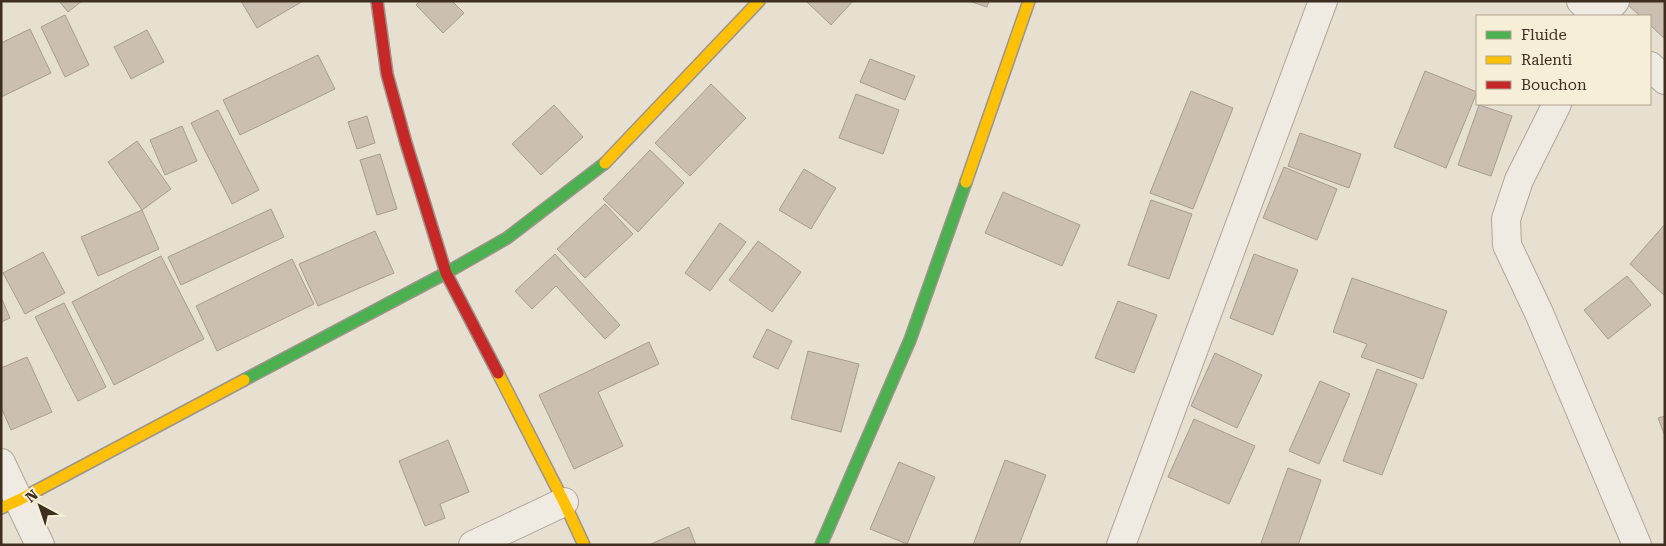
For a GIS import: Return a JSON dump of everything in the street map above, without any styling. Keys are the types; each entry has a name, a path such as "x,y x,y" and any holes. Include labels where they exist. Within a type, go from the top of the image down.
{"street":[{"path":"10,504 446,273 507,238 609,160 759,1"},
{"path":"821,545 910,340 1029,1"},
{"path":"1121,545 1323,1"},
{"path":"1581,1 1595,15"},
{"path":"1602,15 1615,1"},
{"path":"379,2 387,74 446,273 564,502 584,545"},
{"path":"1651,67 1665,80"},
{"path":"1557,105 1517,188 1506,219 1507,245 1539,313 1637,545"},
{"path":"1,463 10,504 40,545"},
{"path":"473,545 564,502"}],"building":[{"path":"59,1 82,1 68,12"},
{"path":"241,1 303,1 257,28"},
{"path":"420,1 452,1 464,13 443,33 416,5"},
{"path":"806,1 853,1 831,25"},
{"path":"969,1 989,1 987,7"},
{"path":"1628,1 1665,1 1665,39 1651,26 1651,15 1639,15 1626,3"},
{"path":"65,15 89,65 65,77 41,27"},
{"path":"30,29 51,73 1,97 1,43"},
{"path":"147,30 164,62 131,79 114,47"},
{"path":"318,55 335,89 240,135 223,100"},
{"path":"870,59 915,76 905,100 860,82"},
{"path":"1425,71 1476,92 1446,168 1394,147"},
{"path":"711,84 746,118 690,176 655,143"},
{"path":"1191,91 1233,108 1193,209 1150,193"},
{"path":"856,94 899,110 883,154 839,138"},
{"path":"554,105 583,137 541,175 512,144"},
{"path":"1479,105 1512,116 1491,176 1458,165"},
{"path":"218,110 259,190 232,204 191,123"},
{"path":"367,116 375,143 357,149 348,122"},
{"path":"182,126 197,161 165,175 150,140"},
{"path":"1300,133 1361,154 1349,188 1288,166"},
{"path":"137,141 171,189 142,210 108,162"},
{"path":"650,150 684,183 638,232 603,199"},
{"path":"380,154 397,209 377,215 360,160"},
{"path":"1284,167 1337,189 1317,240 1263,218"},
{"path":"804,169 836,188 811,229 779,210"},
{"path":"1003,192 1080,225 1062,266 985,233"},
{"path":"1151,200 1192,214 1169,279 1128,265"},
{"path":"605,204 633,234 585,278 557,249"},
{"path":"271,209 284,237 181,285 168,257"},
{"path":"142,210 159,249 98,276 81,237"},
{"path":"720,223 746,242 710,291 685,273"},
{"path":"1665,224 1665,296 1630,264"},
{"path":"375,231 394,273 318,306 299,264"},
{"path":"758,241 801,272 772,312 729,280"},
{"path":"43,252 65,293 25,314 3,273"},
{"path":"555,254 620,325 605,339 556,286 532,309 515,291"},
{"path":"1254,254 1298,270 1273,335 1230,318"},
{"path":"161,256 204,339 114,385 72,302"},
{"path":"292,259 314,304 217,351 196,306"},
{"path":"1627,276 1651,305 1608,339 1584,310"},
{"path":"1352,278 1447,311 1423,379 1361,357 1367,344 1333,332"},
{"path":"1,297 10,318 1,322"},
{"path":"1118,301 1157,315 1134,373 1095,358"},
{"path":"64,303 106,387 78,401 35,317"},
{"path":"767,329 792,341 778,369 753,357"},
{"path":"649,342 659,364 598,392 623,446 574,469 539,395"},
{"path":"808,351 859,364 841,432 791,419"},
{"path":"1215,353 1262,375 1237,428 1191,406"},
{"path":"27,357 52,412 11,430 1,407 1,368"},
{"path":"1377,369 1417,384 1382,475 1343,461"},
{"path":"1320,381 1350,394 1319,464 1289,451"},
{"path":"1665,416 1665,436 1658,418"},
{"path":"1194,419 1255,446 1229,504 1168,477"},
{"path":"448,440 469,492 440,504 445,518 425,526 399,461"},
{"path":"1005,460 1046,475 1019,545 973,545"},
{"path":"899,462 935,477 907,544 870,529"},
{"path":"1288,468 1321,480 1298,545 1265,545 1261,543"},
{"path":"689,527 696,545 649,545"}],"traffic: fast":[{"path":"244,380 446,273 507,238 605,163"},
{"path":"821,545 910,340 966,182"}],"traffic: slow":[{"path":"605,163 759,1"},
{"path":"966,182 1029,1"},
{"path":"498,373 584,545"},
{"path":"1,508 244,380"}],"traffic: jam":[{"path":"377,1 387,74 446,273 498,373"}]}
